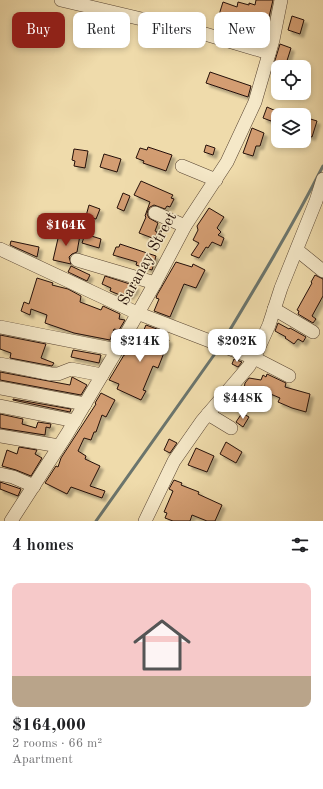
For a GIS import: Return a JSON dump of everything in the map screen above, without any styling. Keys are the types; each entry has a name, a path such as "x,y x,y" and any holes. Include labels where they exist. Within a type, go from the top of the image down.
{"street":[{"path":"61,0 205,34 269,53"},
{"name":"Saranay Street","path":"11,521 85,404 155,283 185,226 227,162 255,102 269,53 281,0"},
{"path":"182,166 216,180"},
{"path":"145,521 174,461 208,414 249,366 254,358 269,325 281,288 297,250 320,202 323,179"},
{"path":"155,213 185,226"},
{"path":"0,249 137,313 254,358 289,376"},
{"path":"297,250 323,271"},
{"path":"77,260 155,283"},
{"path":"274,310 313,332"},
{"path":"0,327 117,350"},
{"path":"0,364 51,374 58,374 71,369 102,375"},
{"path":"0,388 85,404"},
{"path":"0,406 74,421"},
{"path":"208,414 231,428"},
{"path":"0,436 59,446"},
{"path":"0,474 13,477 34,486"}],"building":[{"path":"256,0 273,0 270,13 220,12 223,2 237,7 238,2 255,5"},
{"path":"292,16 304,20 300,34 288,30"},
{"path":"280,44 291,48 287,60 275,60"},
{"path":"210,72 251,86 248,97 206,83"},
{"path":"267,107 271,109 271,121 263,118"},
{"path":"311,119 317,121 311,137"},
{"path":"252,128 264,133 260,146 256,146 253,156 243,153"},
{"path":"206,145 215,148 213,155 204,152"},
{"path":"148,147 172,155 166,171 143,163 144,161 136,158 140,148 147,150"},
{"path":"74,149 88,151 85,168 74,166 75,161 72,160"},
{"path":"104,154 121,159 117,172 100,167"},
{"path":"141,181 173,195 171,198 174,199 170,207 167,206 165,209 154,205 148,210 147,214 149,218 158,223 155,231 157,232 155,239 139,233 146,217 145,216 150,202 134,195"},
{"path":"123,193 130,196 124,211 117,208"},
{"path":"89,205 100,209 96,219 86,216"},
{"path":"209,208 224,217 217,228 221,232 218,235 224,238 221,246 212,242 208,248 206,247 199,258 191,255 199,243 193,240 198,230 197,226"},
{"path":"60,230 80,235 77,252 69,257 71,264 53,260"},
{"path":"85,234 101,239 99,248 82,243"},
{"path":"11,241 39,247 37,257 10,245"},
{"path":"120,244 156,256 152,270 136,265 137,262 113,255 116,247 119,247"},
{"path":"176,262 192,267 193,264 205,270 196,288 184,284 170,317 154,311 159,299 156,298 157,295"},
{"path":"71,266 90,275 87,281 68,272"},
{"path":"315,275 323,279 323,296 312,316 316,319 313,323 298,314 299,311 297,310"},
{"path":"105,276 136,286 134,292 132,292 130,296 121,293 120,295 110,291 111,288 102,284"},
{"path":"37,278 53,283 52,285 68,289 81,296 80,302 101,310 103,306 120,314 119,319 125,320 119,330 114,329 110,340 74,333 45,323 47,315 31,309 30,315 21,311 24,302 29,304"},
{"path":"278,323 306,337 303,342 298,339 294,344 285,338 286,337 275,331"},
{"path":"146,325 165,332 163,338 169,340 158,368 153,366 143,390 146,391 141,400 117,389 119,384 109,380 131,345 136,348"},
{"path":"0,335 46,344 41,358 54,363 52,366 10,358 11,353 0,349"},
{"path":"73,350 101,355 99,363 71,357"},
{"path":"234,359 242,362 238,367 232,364"},
{"path":"0,372 70,385 72,377 87,385 81,395 0,380"},
{"path":"267,374 286,383 285,387 310,394 306,412 278,402 280,398 254,387 253,391 244,389 245,383 249,378 261,380 263,375 266,377"},
{"path":"101,393 115,400 106,417 102,415 96,432 94,432 91,440 84,438 78,451 86,456 85,459 100,466 90,486 105,491 102,498 71,487 67,494 45,483 56,466 58,467 61,458 96,404 95,403"},
{"path":"13,399 71,409 70,412"},
{"path":"242,413 249,417 243,427 236,422"},
{"path":"0,414 23,419 22,424 36,428 38,422 51,424 50,428 46,427 45,435 0,428"},
{"path":"169,439 177,443 170,453 164,450"},
{"path":"226,442 242,452 236,463 220,454"},
{"path":"19,447 37,450 35,454 42,458 31,476 2,466 7,450 17,454"},
{"path":"196,448 214,456 207,472 188,465"},
{"path":"174,480 182,483 181,485 199,492 198,494 222,505 215,521 207,521 192,515 190,521 173,521 165,518 167,513 164,512 173,491 169,489"},
{"path":"0,482 21,489 18,496 0,489"}],"waterway":[{"path":"222,343 287,234 323,166"},
{"path":"96,521 219,348"}]}
